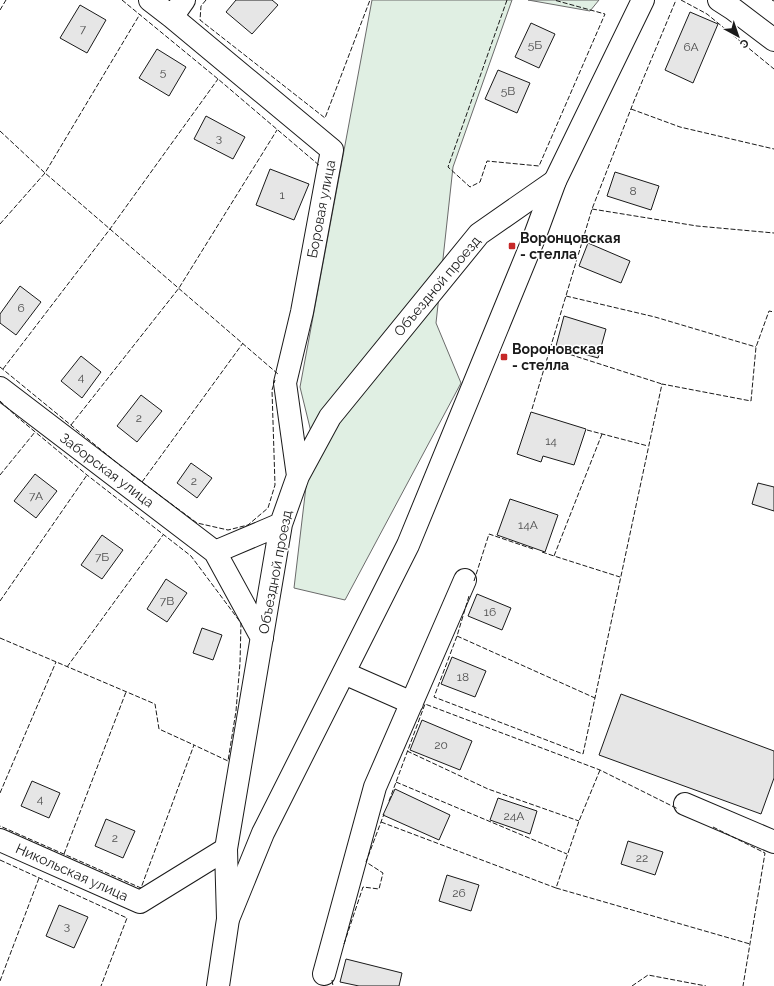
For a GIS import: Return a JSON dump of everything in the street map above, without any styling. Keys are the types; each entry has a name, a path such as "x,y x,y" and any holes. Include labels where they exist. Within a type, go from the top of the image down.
{"street":[{"name":"Боровая улица","path":"150,0 178,8 332,150 302,312 285,383 298,476"},
{"path":"218,986 228,919 263,833 408,545 534,238 555,181 642,0"},
{"path":"718,0 733,9 774,40"},
{"name":"Объездной проезд","path":"228,919 226,849 281,524 298,476 330,417 479,234 555,181"},
{"name":"Заборская улица","path":"0,388 215,552"},
{"path":"262,638 215,552 281,524"},
{"path":"324,974 375,787 465,580"},
{"path":"344,673 412,703"},
{"path":"685,804 774,842"},
{"name":"Никольская улица","path":"0,840 140,902 226,849"}],"green space":[{"path":"372,0 512,0 453,167 436,323 461,383 345,600 294,588 312,436 300,387"},
{"path":"528,0 599,0 590,11"}],"building":[{"path":"236,0 272,0 278,5 252,34 226,12"},
{"path":"80,5 106,20 87,53 60,38"},
{"path":"690,12 718,24 693,83 665,70"},
{"path":"531,23 555,34 539,68 515,57"},
{"path":"157,49 186,67 169,96 139,78"},
{"path":"498,70 530,83 517,113 485,99"},
{"path":"206,116 245,137 233,159 194,139"},
{"path":"270,169 309,184 294,220 256,205"},
{"path":"615,172 659,186 651,210 607,196"},
{"path":"588,243 630,261 621,283 579,266"},
{"path":"20,286 41,302 16,335 0,323 0,314"},
{"path":"564,316 606,329 598,358 556,346"},
{"path":"81,356 101,372 82,398 61,381"},
{"path":"141,395 162,411 137,442 117,426"},
{"path":"531,412 586,429 574,465 543,456 541,462 517,454"},
{"path":"191,463 212,478 197,498 177,483"},
{"path":"35,474 57,491 36,518 14,501"},
{"path":"758,483 774,487 774,511 752,504"},
{"path":"510,499 558,515 545,552 497,535"},
{"path":"102,535 123,550 102,579 81,565"},
{"path":"166,579 187,593 167,622 147,609"},
{"path":"477,594 511,608 502,630 468,616"},
{"path":"202,628 222,635 213,660 193,653"},
{"path":"452,657 486,671 475,697 441,684"},
{"path":"621,694 774,751 774,778 761,814 599,755"},
{"path":"422,720 472,741 460,770 410,750"},
{"path":"32,781 60,793 49,818 21,806"},
{"path":"395,789 450,815 439,840 383,815"},
{"path":"498,798 537,811 530,834 490,820"},
{"path":"106,819 135,831 123,858 95,846"},
{"path":"628,841 663,852 655,875 621,864"},
{"path":"447,875 479,885 471,911 439,901"},
{"path":"59,905 88,917 74,948 46,936"},
{"path":"346,959 402,973 399,986 359,986 340,982"}],"fence":[{"path":"0,10 6,0"},
{"path":"122,0 320,166"},
{"path":"206,0 201,6 200,20 325,118 370,0"},
{"path":"507,0 448,167 470,187 480,182 487,161 539,166 605,14 554,0"},
{"path":"532,409 592,209 634,101 676,0"},
{"path":"681,0 707,14 774,69"},
{"path":"0,224 45,173 140,14"},
{"path":"3,369 110,229 218,79"},
{"path":"631,109 680,127 774,149"},
{"path":"71,425 179,288 277,130"},
{"path":"0,131 45,173 278,374"},
{"path":"592,209 697,226 774,233"},
{"path":"566,296 655,317 756,347"},
{"path":"469,596 457,636 434,697 583,754 662,384 751,401 756,347 769,311 774,312"},
{"path":"142,482 243,343"},
{"path":"550,348 662,384"},
{"path":"0,367 122,467"},
{"path":"131,474 197,523 228,530 248,525 268,508 275,485 272,390 275,380"},
{"path":"0,401 87,475 191,556 241,623 240,663 236,711 228,761 194,745 141,888 0,826"},
{"path":"587,430 648,446"},
{"path":"0,475 35,432"},
{"path":"602,434 554,556 620,577"},
{"path":"0,601 87,475"},
{"path":"474,581 489,534 533,549"},
{"path":"67,667 163,535"},
{"path":"542,552 554,556"},
{"path":"457,636 595,698"},
{"path":"0,638 155,704 159,729 194,745"},
{"path":"0,793 56,662"},
{"path":"64,854 126,692"},
{"path":"389,801 425,704 600,770 678,809"},
{"path":"407,751 488,789 579,821"},
{"path":"600,770 579,821 556,888 750,944"},
{"path":"396,782 567,854"},
{"path":"344,944 363,887 379,889 383,873 366,862 384,814"},
{"path":"381,822 556,888"},
{"path":"713,827 765,853 743,986"},
{"path":"0,860 127,918 101,986"},
{"path":"0,981 39,878"},
{"path":"632,986 648,975 706,986"},
{"path":"332,980 333,986"}],"place":[{"name":"Воронцовская - стелла","path":"512,246"},
{"name":"Вороновская - стелла","path":"504,357"}]}
